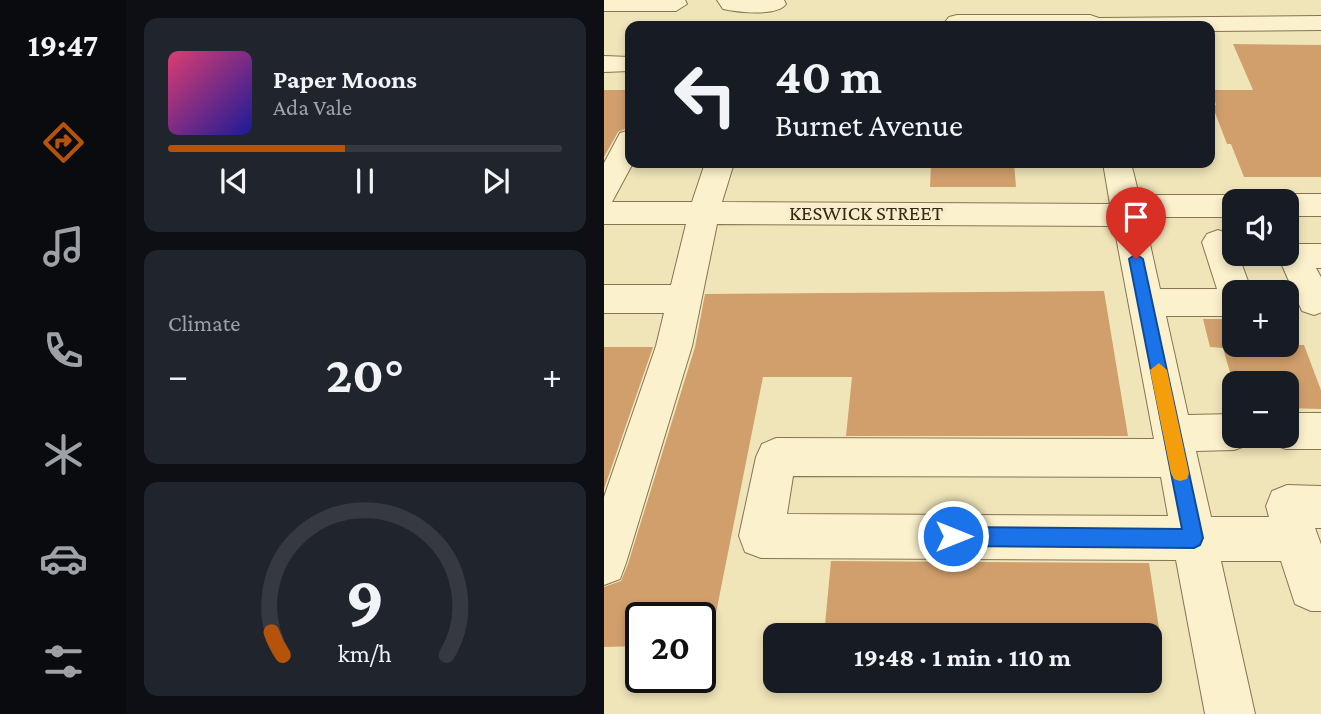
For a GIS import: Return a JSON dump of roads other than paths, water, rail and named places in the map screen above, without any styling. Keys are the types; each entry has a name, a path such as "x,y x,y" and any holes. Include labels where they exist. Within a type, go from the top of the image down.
{"street":[{"path":"728,0 731,4 776,2 769,21"},
{"path":"604,4 676,4"},
{"path":"990,21 1089,18 1321,23"},
{"path":"604,64 625,64"},
{"path":"604,194 625,150"},
{"path":"604,563 674,346 704,213 718,168"},
{"path":"1118,168 1230,714"},
{"path":"1299,205 1321,205"},
{"name":"KESWICK STREET","path":"604,213 1126,210 1222,206"},
{"path":"1218,242 1231,280"},
{"path":"1307,301 1294,256 1321,256"},
{"path":"604,299 684,299"},
{"path":"1145,303 1222,302"},
{"path":"1299,431 1321,431"},
{"path":"1222,435 1175,446 776,457 761,536 1194,538 1309,523 1311,588 1321,588"}]}
